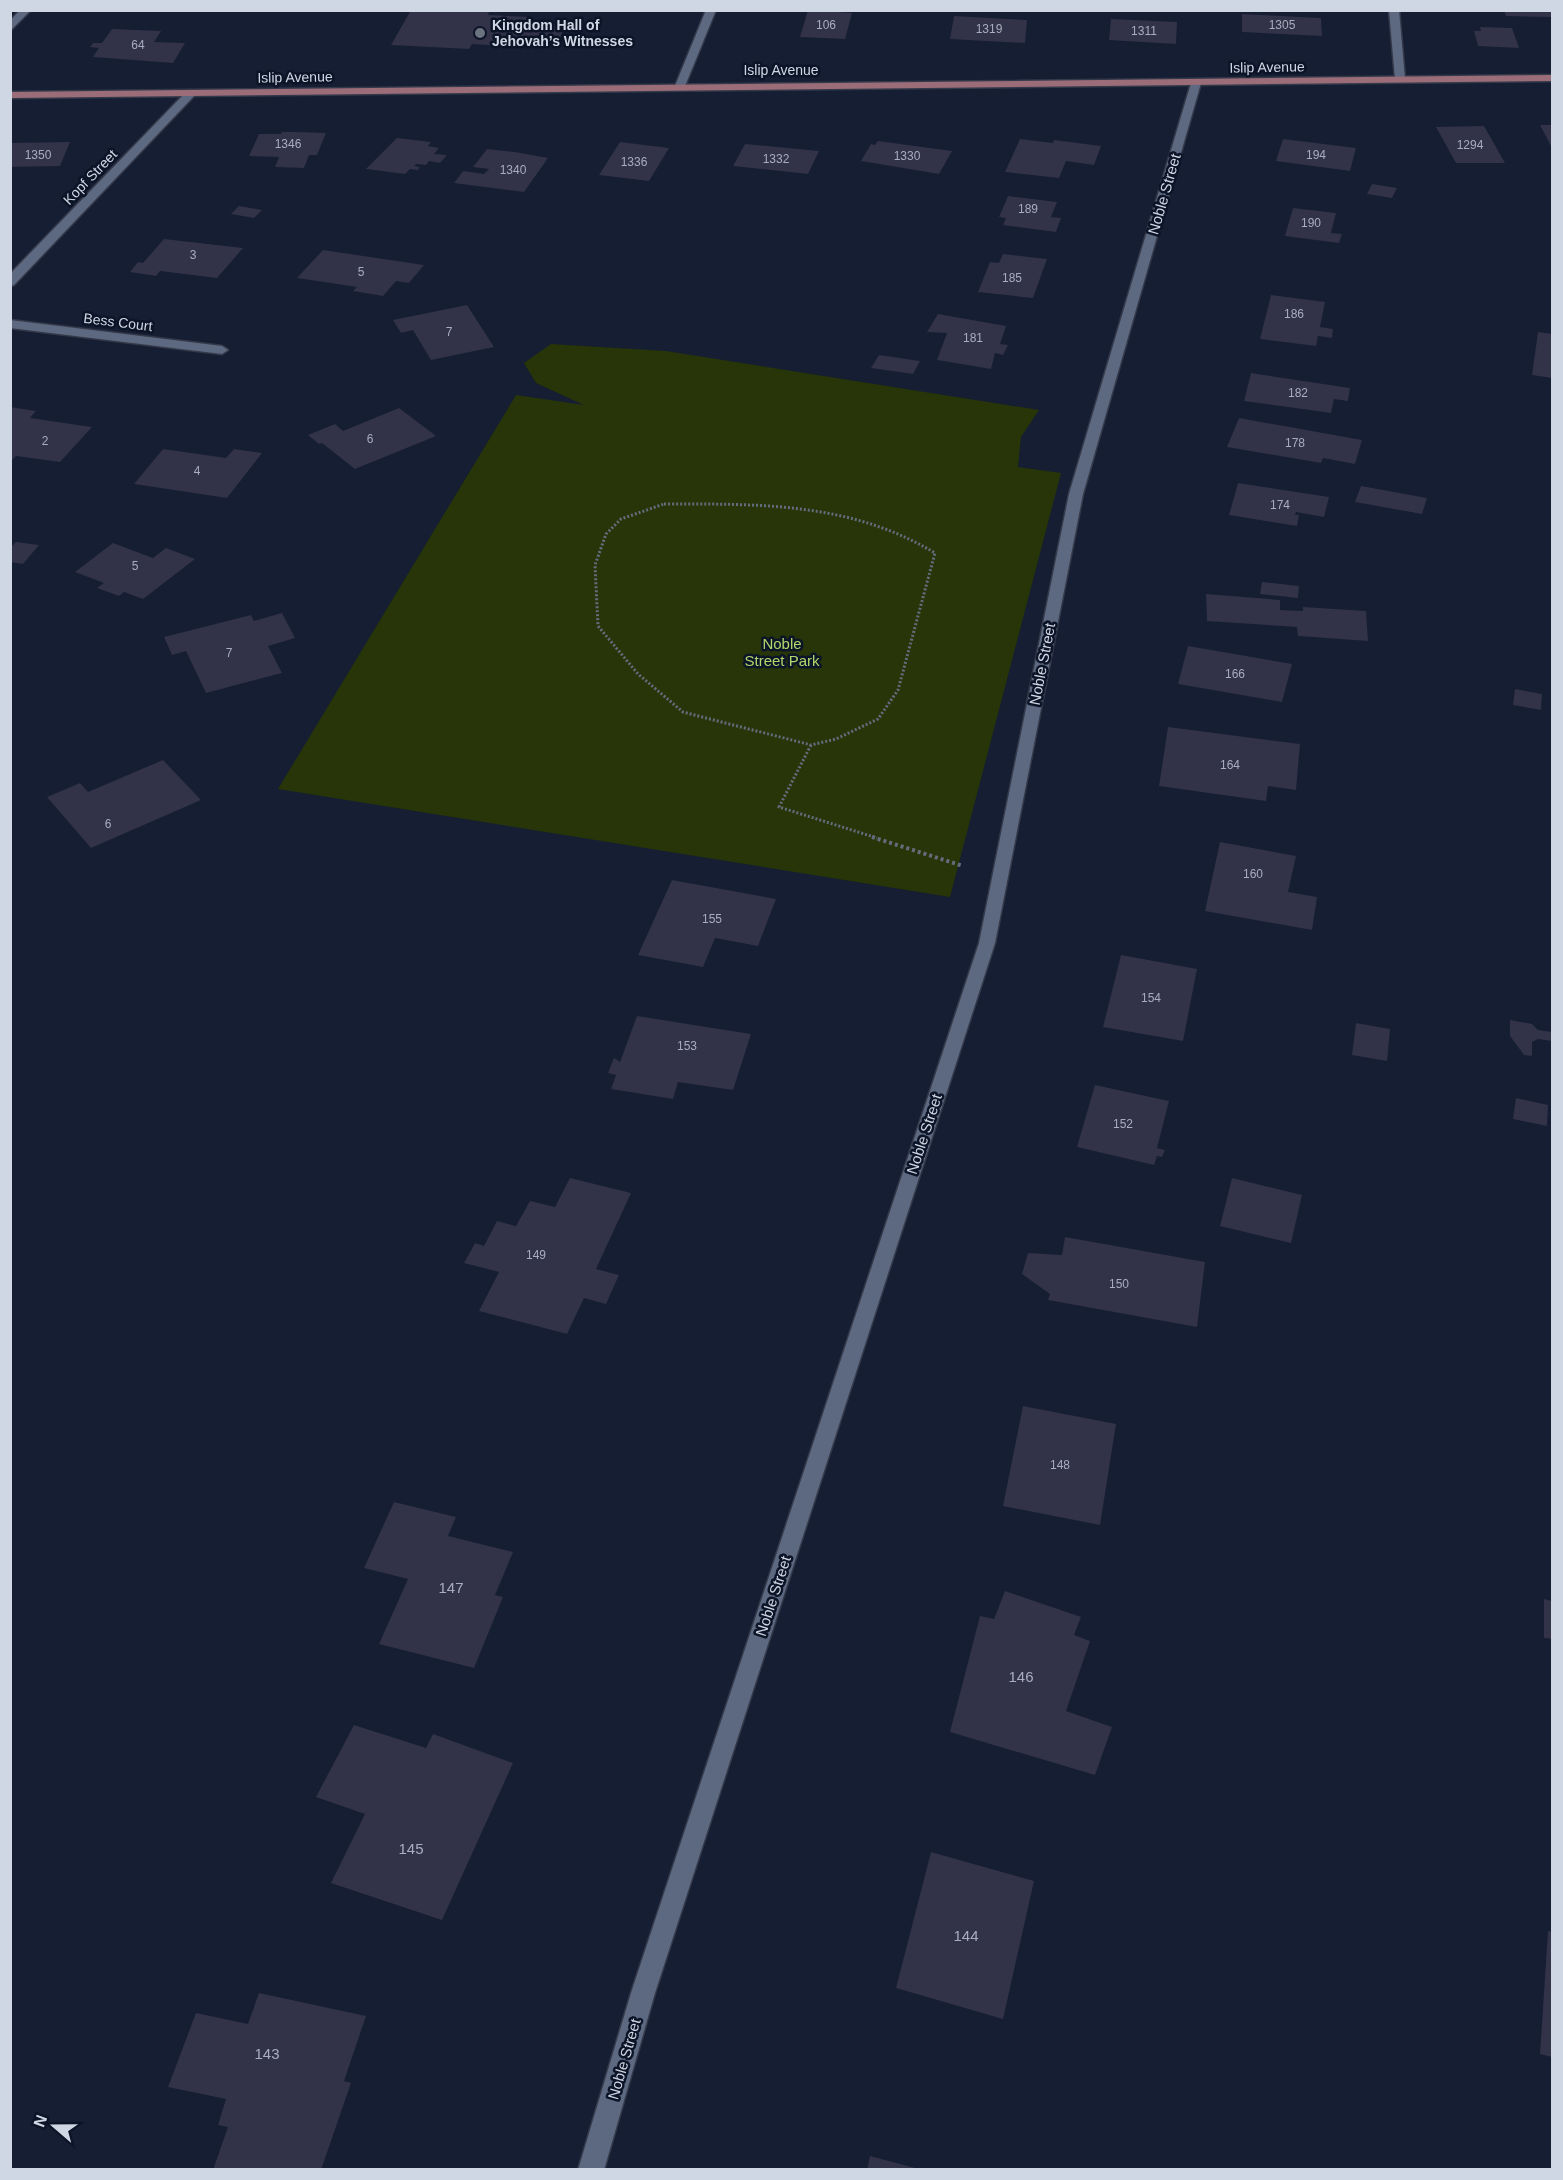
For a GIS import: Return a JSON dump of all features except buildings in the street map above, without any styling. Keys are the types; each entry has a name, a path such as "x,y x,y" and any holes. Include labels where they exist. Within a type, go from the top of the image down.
{"main road":[{"name":"Islip Avenue","path":"10,95 1552,78"}],"street":[{"path":"10,28 26,10"},
{"path":"680,86 711,10"},
{"path":"1394,10 1400,79"},
{"name":"Noble Street","path":"591,2169 646,1982 987,943 1076,495 1196,83"},
{"name":"Kopf Street","path":"10,282 191,93"},
{"name":"Bess Court","path":"10,324 222,350"}],"path":[{"path":"811,745 683,712 638,674 598,626 595,566 606,534 621,519 664,504 761,504 868,520 918,541 934,553 926,576 898,690 878,719 836,739 811,745 779,807 999,877"}],"green space":[{"name":"Noble Street Park","path":"551,344 666,351 1039,410 1021,437 1018,467 1061,473 950,897 278,789 516,395 584,405 536,383 524,363"}],"place":[{"name":"Kingdom Hall of Jehovah’s Witnesses","path":"480,33"}]}
